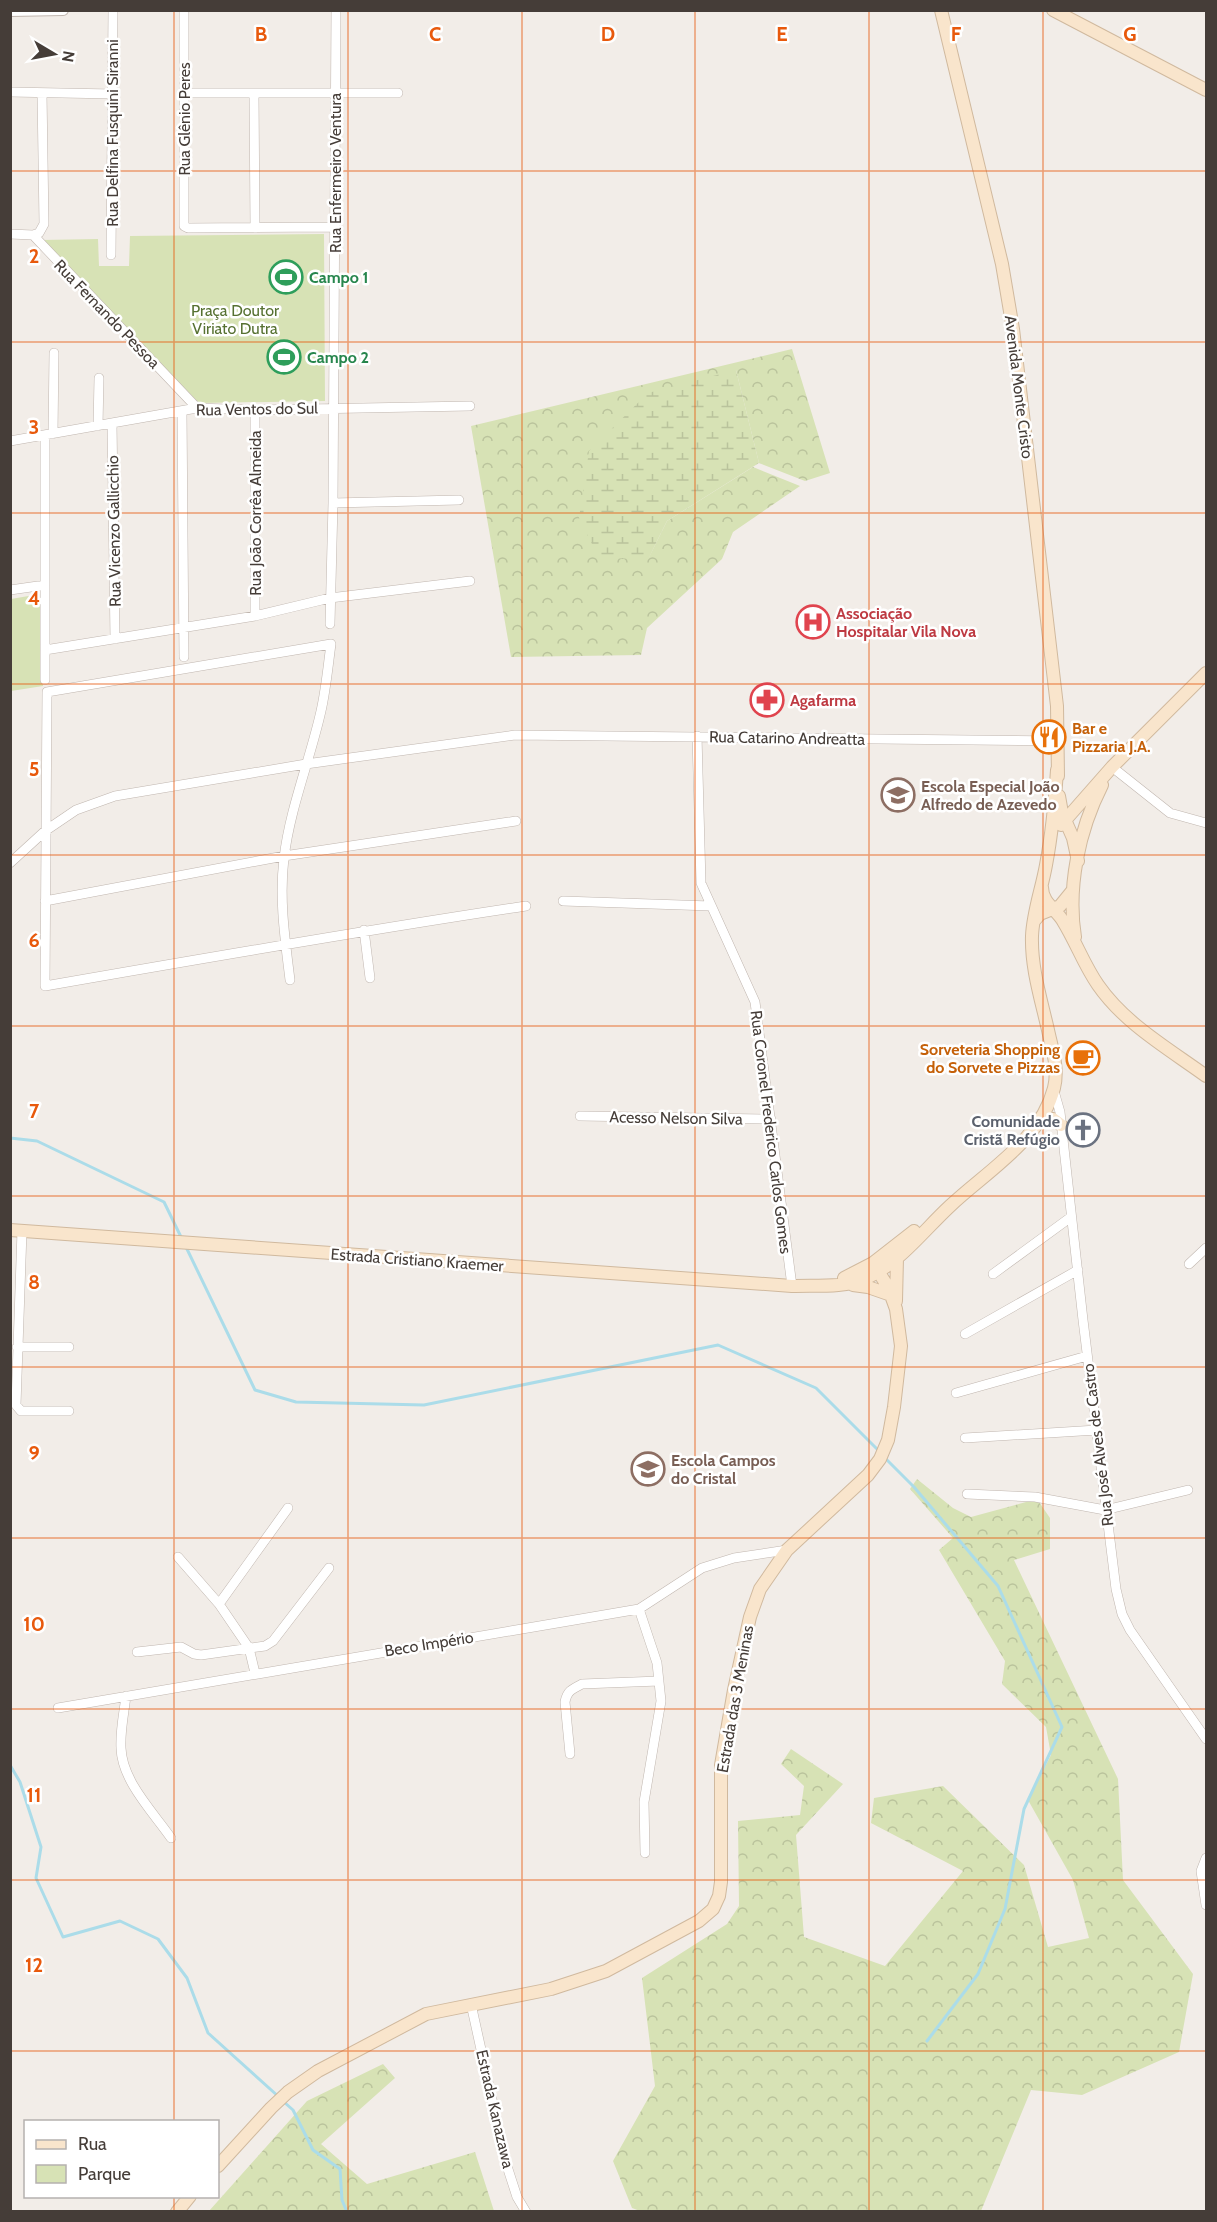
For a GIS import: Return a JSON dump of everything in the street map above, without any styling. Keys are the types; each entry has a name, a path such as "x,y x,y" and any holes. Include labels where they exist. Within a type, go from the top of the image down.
{"main road":[{"name":"Avenida Monte Cristo","path":"941,10 1002,264 1013,329 1057,706 1060,802 1073,838 1078,861"},
{"path":"1053,10 1206,90"},
{"path":"1051,838 1112,767 1206,673"},
{"path":"1077,947 1074,930 1074,890 1078,861 1092,806 1112,767"},
{"name":"Avenida Monte Cristo","path":"1042,884 1051,838 1058,770"},
{"path":"1042,884 1044,899 1060,916 1098,985 1114,1004 1130,1020 1206,1076"},
{"name":"Estrada Cristiano Kraemer","path":"16,1230 792,1286 846,1284 862,1280 1014,1151 1041,1118 1048,1104 1053,1090 1056,1064 1033,966 1034,921 1042,884"},
{"path":"1034,921 1040,914 1054,909 1067,900 1074,890"},
{"path":"1041,1118 1053,1119 1061,1125"},
{"name":"Estrada Cristiano Kraemer","path":"824,1284 897,1258 951,1204"},
{"path":"896,1309 897,1258"},
{"name":"Estrada das 3 Meninas","path":"219,2165 270,2108 288,2092 318,2071 426,2014 551,1989 606,1971 699,1922 713,1909 719,1896 721,1882 721,1765 734,1690 750,1617 759,1589 787,1550 868,1475 888,1440 901,1346 896,1309 876,1267"},
{"path":"846,1284 868,1287 891,1295"},
{"path":"177,2211 188,2198"}],"street":[{"path":"10,11 63,10"},
{"name":"Rua Delfina Fusquini Siranni","path":"111,255 113,10"},
{"name":"Rua Glênio Peres","path":"184,10 185,227 255,228"},
{"name":"Rua Enfermeiro Ventura","path":"330,624 334,409 336,10"},
{"path":"10,92 113,94"},
{"path":"10,234 33,235 39,233 44,224 42,93"},
{"path":"184,93 398,93"},
{"path":"254,93 255,228 335,228"},
{"name":"Rua Fernando Pessoa","path":"33,235 198,408"},
{"path":"45,680 49,434 54,353"},
{"path":"98,426 99,378"},
{"name":"Rua Ventos do Sul","path":"10,441 198,408 255,410 470,406"},
{"name":"Rua João Corrêa Almeida","path":"255,410 255,616"},
{"path":"182,411 184,657"},
{"name":"Rua Vicenzo Gallicchio","path":"112,423 115,639"},
{"path":"333,503 459,500"},
{"path":"45,650 255,616 330,598 470,581"},
{"path":"10,590 45,585"},
{"path":"290,980 286,944 281,901 284,856 321,711 331,644 47,692 45,986 286,944 364,930 526,906"},
{"name":"Rua Catarino Andreatta","path":"10,862 45,831 76,810 115,796 306,764 515,735 1058,741"},
{"name":"Rua Coronel Frederico Carlos Gomes","path":"697,736 701,883 755,1002 792,1286"},
{"path":"1112,767 1170,813 1206,823"},
{"path":"45,901 284,856 516,821"},
{"path":"563,901 711,906"},
{"path":"364,930 370,978"},
{"name":"Rua José Alves de Castro","path":"1053,1090 1061,1125 1116,1589 1122,1614 1130,1630 1206,1739"},
{"name":"Rua José Alves de Castro","path":"1048,1104 1061,1125"},
{"name":"Acesso Nelson Silva","path":"580,1116 771,1119"},
{"path":"993,1274 1071,1217"},
{"path":"16,1230 17,1408 21,1411 69,1411"},
{"path":"1189,1264 1206,1248"},
{"path":"965,1334 1078,1270"},
{"path":"17,1347 69,1347"},
{"path":"956,1393 1087,1356"},
{"path":"965,1438 1097,1430"},
{"path":"967,1494 1035,1497 1105,1510 1188,1490"},
{"path":"219,1604 288,1508"},
{"name":"Beco Império","path":"58,1708 639,1609 702,1569 734,1558 787,1550"},
{"path":"178,1557 219,1604 249,1648 255,1673"},
{"path":"137,1653 181,1647 201,1656 265,1646 273,1641 329,1568"},
{"path":"639,1609 657,1663 661,1701 644,1802 645,1852"},
{"path":"570,1754 565,1702 571,1689 582,1684 659,1681"},
{"path":"126,1696 121,1749 125,1767 138,1791 171,1838"},
{"path":"1206,1858 1202,1872 1206,1903"},
{"name":"Estrada Kanazawa","path":"471,2004 506,2163 517,2197 526,2211"}],"green space":[{"name":"Praça Doutor Viriato Dutra","path":"324,234 325,401 199,403 41,240 98,239 99,266 129,266 130,236"},
{"path":"792,349 830,473 805,481 759,463 736,370 648,559 667,521 753,467 800,486 733,532 722,559 647,628 641,655 511,657 471,426"},
{"path":"736,370 759,463 667,521 648,559 599,558 579,518 589,451 648,393"},
{"path":"40,594 43,686 11,691 11,599"},
{"path":"917,1479 953,1508 971,1517 1037,1499 1050,1518 1050,1549 1014,1560 1118,1779 1123,1880 1193,1974 1179,2052 1082,2095 1031,2090 981,2211 640,2211 632,2208 613,2161 655,2086 642,1978 727,1924 739,1906 738,1821 800,1815 804,1786 781,1764 791,1749 843,1784 796,1835 804,1937 885,1966 963,1871 871,1823 874,1798 943,1786 1024,1865 1048,1947 1089,1938 1073,1880 1028,1800 1051,1755 1046,1727 1002,1684 1005,1661 939,1550 953,1538 910,1489"},
{"path":"383,2064 395,2078 321,2144 367,2184 475,2152 494,2211 209,2211 307,2101"}],"waterway":[{"path":"10,1138 37,1141 164,1202 182,1239"},
{"path":"186,1247 255,1390 296,1402 424,1405 718,1345 816,1388 880,1452"},
{"path":"884,1457 914,1487 998,1586 1062,1727 1024,1809 1005,1909 978,1974 927,2041"},
{"path":"10,1765 20,1782 41,1847 36,1878 63,1937 120,1921 158,1939 187,1978 208,2033 279,2097"},
{"path":"284,2102 293,2110 313,2150 340,2169 342,2200 347,2212"}],"place":[{"name":"Campo 1","path":"286,277"},
{"name":"Campo 2","path":"284,357"},
{"name":"Associação Hospitalar Vila Nova","path":"813,622"},
{"name":"Agafarma","path":"767,700"},
{"name":"Bar e Pizzaria J.A.","path":"1049,737"},
{"name":"Escola Especial João Alfredo de Azevedo","path":"898,795"},
{"name":"Sorveteria Shopping do Sorvete e Pizzas","path":"1083,1058"},
{"name":"Comunidade Cristã Refúgio","path":"1083,1130"},
{"name":"Escola Campos do Cristal","path":"648,1469"}]}
